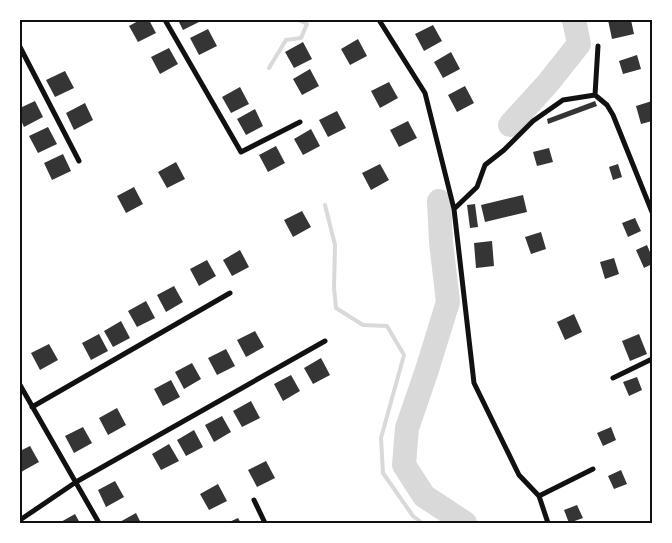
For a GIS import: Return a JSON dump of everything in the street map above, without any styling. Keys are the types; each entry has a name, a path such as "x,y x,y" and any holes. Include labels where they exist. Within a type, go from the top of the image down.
{"street":[{"path":"165,20 241,152 300,122"},
{"path":"379,20 425,93 454,209 474,383 518,475 538,496 548,523"},
{"path":"595,95 598,46"},
{"path":"20,47 79,161"},
{"path":"454,209 477,187 486,165 533,121 563,100 595,95 607,104 613,115 652,212"},
{"path":"32,407 230,293"},
{"path":"20,520 76,482 324,341"},
{"path":"613,378 652,359"},
{"path":"20,384 99,523"},
{"path":"538,496 593,469"},
{"path":"254,500 265,523"}],"building":[{"path":"140,20 149,20 156,33 138,42 129,26"},
{"path":"178,20 203,20 183,30"},
{"path":"608,20 631,20 634,34 612,39"},
{"path":"433,25 442,41 424,51 415,34"},
{"path":"208,29 217,46 199,55 190,38"},
{"path":"358,39 367,56 350,65 341,49"},
{"path":"303,42 312,59 294,68 285,52"},
{"path":"169,48 178,64 160,74 151,57"},
{"path":"451,52 460,69 443,78 434,62"},
{"path":"637,55 641,69 623,74 619,61"},
{"path":"310,69 319,86 302,95 293,79"},
{"path":"65,71 74,88 55,97 46,80"},
{"path":"389,82 398,98 380,108 371,91"},
{"path":"465,86 474,103 457,112 448,95"},
{"path":"240,87 249,104 231,113 222,97"},
{"path":"35,101 43,117 24,127 20,118 20,108"},
{"path":"595,101 597,106 548,124 547,119"},
{"path":"652,101 652,121 641,124 636,106"},
{"path":"85,103 93,120 74,130 66,113"},
{"path":"255,109 263,126 246,135 237,119"},
{"path":"337,111 346,128 328,137 319,120"},
{"path":"408,121 417,138 399,147 390,130"},
{"path":"48,127 57,144 38,153 29,136"},
{"path":"311,129 320,146 303,155 294,139"},
{"path":"276,146 285,163 268,172 259,155"},
{"path":"549,148 553,162 537,166 533,152"},
{"path":"63,154 71,171 52,180 44,163"},
{"path":"176,162 185,179 167,188 158,172"},
{"path":"380,164 389,180 371,190 362,173"},
{"path":"618,164 622,177 613,180 609,167"},
{"path":"134,187 143,204 126,213 117,196"},
{"path":"523,195 527,212 485,222 481,205"},
{"path":"475,204 478,227 470,228 467,205"},
{"path":"302,211 311,227 293,237 284,220"},
{"path":"635,218 641,231 628,237 622,223"},
{"path":"541,232 546,249 531,254 525,237"},
{"path":"492,241 494,266 476,268 474,243"},
{"path":"647,245 652,257 652,264 644,268 636,250"},
{"path":"240,250 249,267 232,276 223,260"},
{"path":"614,258 619,274 605,279 600,262"},
{"path":"207,260 216,276 199,286 190,269"},
{"path":"174,286 183,302 166,312 157,295"},
{"path":"146,301 155,318 137,327 128,311"},
{"path":"574,314 582,332 565,340 557,322"},
{"path":"121,321 130,338 113,347 104,331"},
{"path":"255,331 264,347 246,357 237,340"},
{"path":"99,334 108,351 91,360 82,343"},
{"path":"639,334 647,354 630,361 622,341"},
{"path":"49,344 58,360 40,370 31,353"},
{"path":"226,349 235,366 217,375 208,358"},
{"path":"321,358 330,375 313,384 304,368"},
{"path":"192,363 201,379 184,389 175,372"},
{"path":"291,375 300,391 283,401 274,384"},
{"path":"637,377 642,390 629,396 623,382"},
{"path":"171,380 180,397 163,406 154,389"},
{"path":"251,401 260,418 242,427 233,411"},
{"path":"117,408 126,425 108,435 99,418"},
{"path":"222,416 231,432 214,442 205,425"},
{"path":"83,427 92,443 74,453 65,436"},
{"path":"611,427 616,440 603,446 597,433"},
{"path":"194,430 203,447 186,456 177,440"},
{"path":"169,444 179,461 161,470 152,454"},
{"path":"30,446 39,462 21,472 20,451"},
{"path":"266,461 275,478 257,487 248,470"},
{"path":"621,470 627,484 614,489 608,476"},
{"path":"115,481 124,497 106,507 98,490"},
{"path":"218,484 227,501 209,510 200,494"},
{"path":"577,505 583,518 569,523 564,510"},
{"path":"136,513 141,523 118,523"},
{"path":"75,514 80,523 59,523"},
{"path":"238,518 241,523 227,523"}],"waterway":[{"path":"269,68 286,40 301,38 307,24 299,20"},
{"path":"510,125 548,83 579,44 574,20"},
{"path":"439,201 441,242 448,302 407,428 404,465 424,496 465,523"},
{"path":"325,205 335,245 334,288 336,308 363,325 387,326 404,355 381,438 383,473 413,516 422,523"}]}
